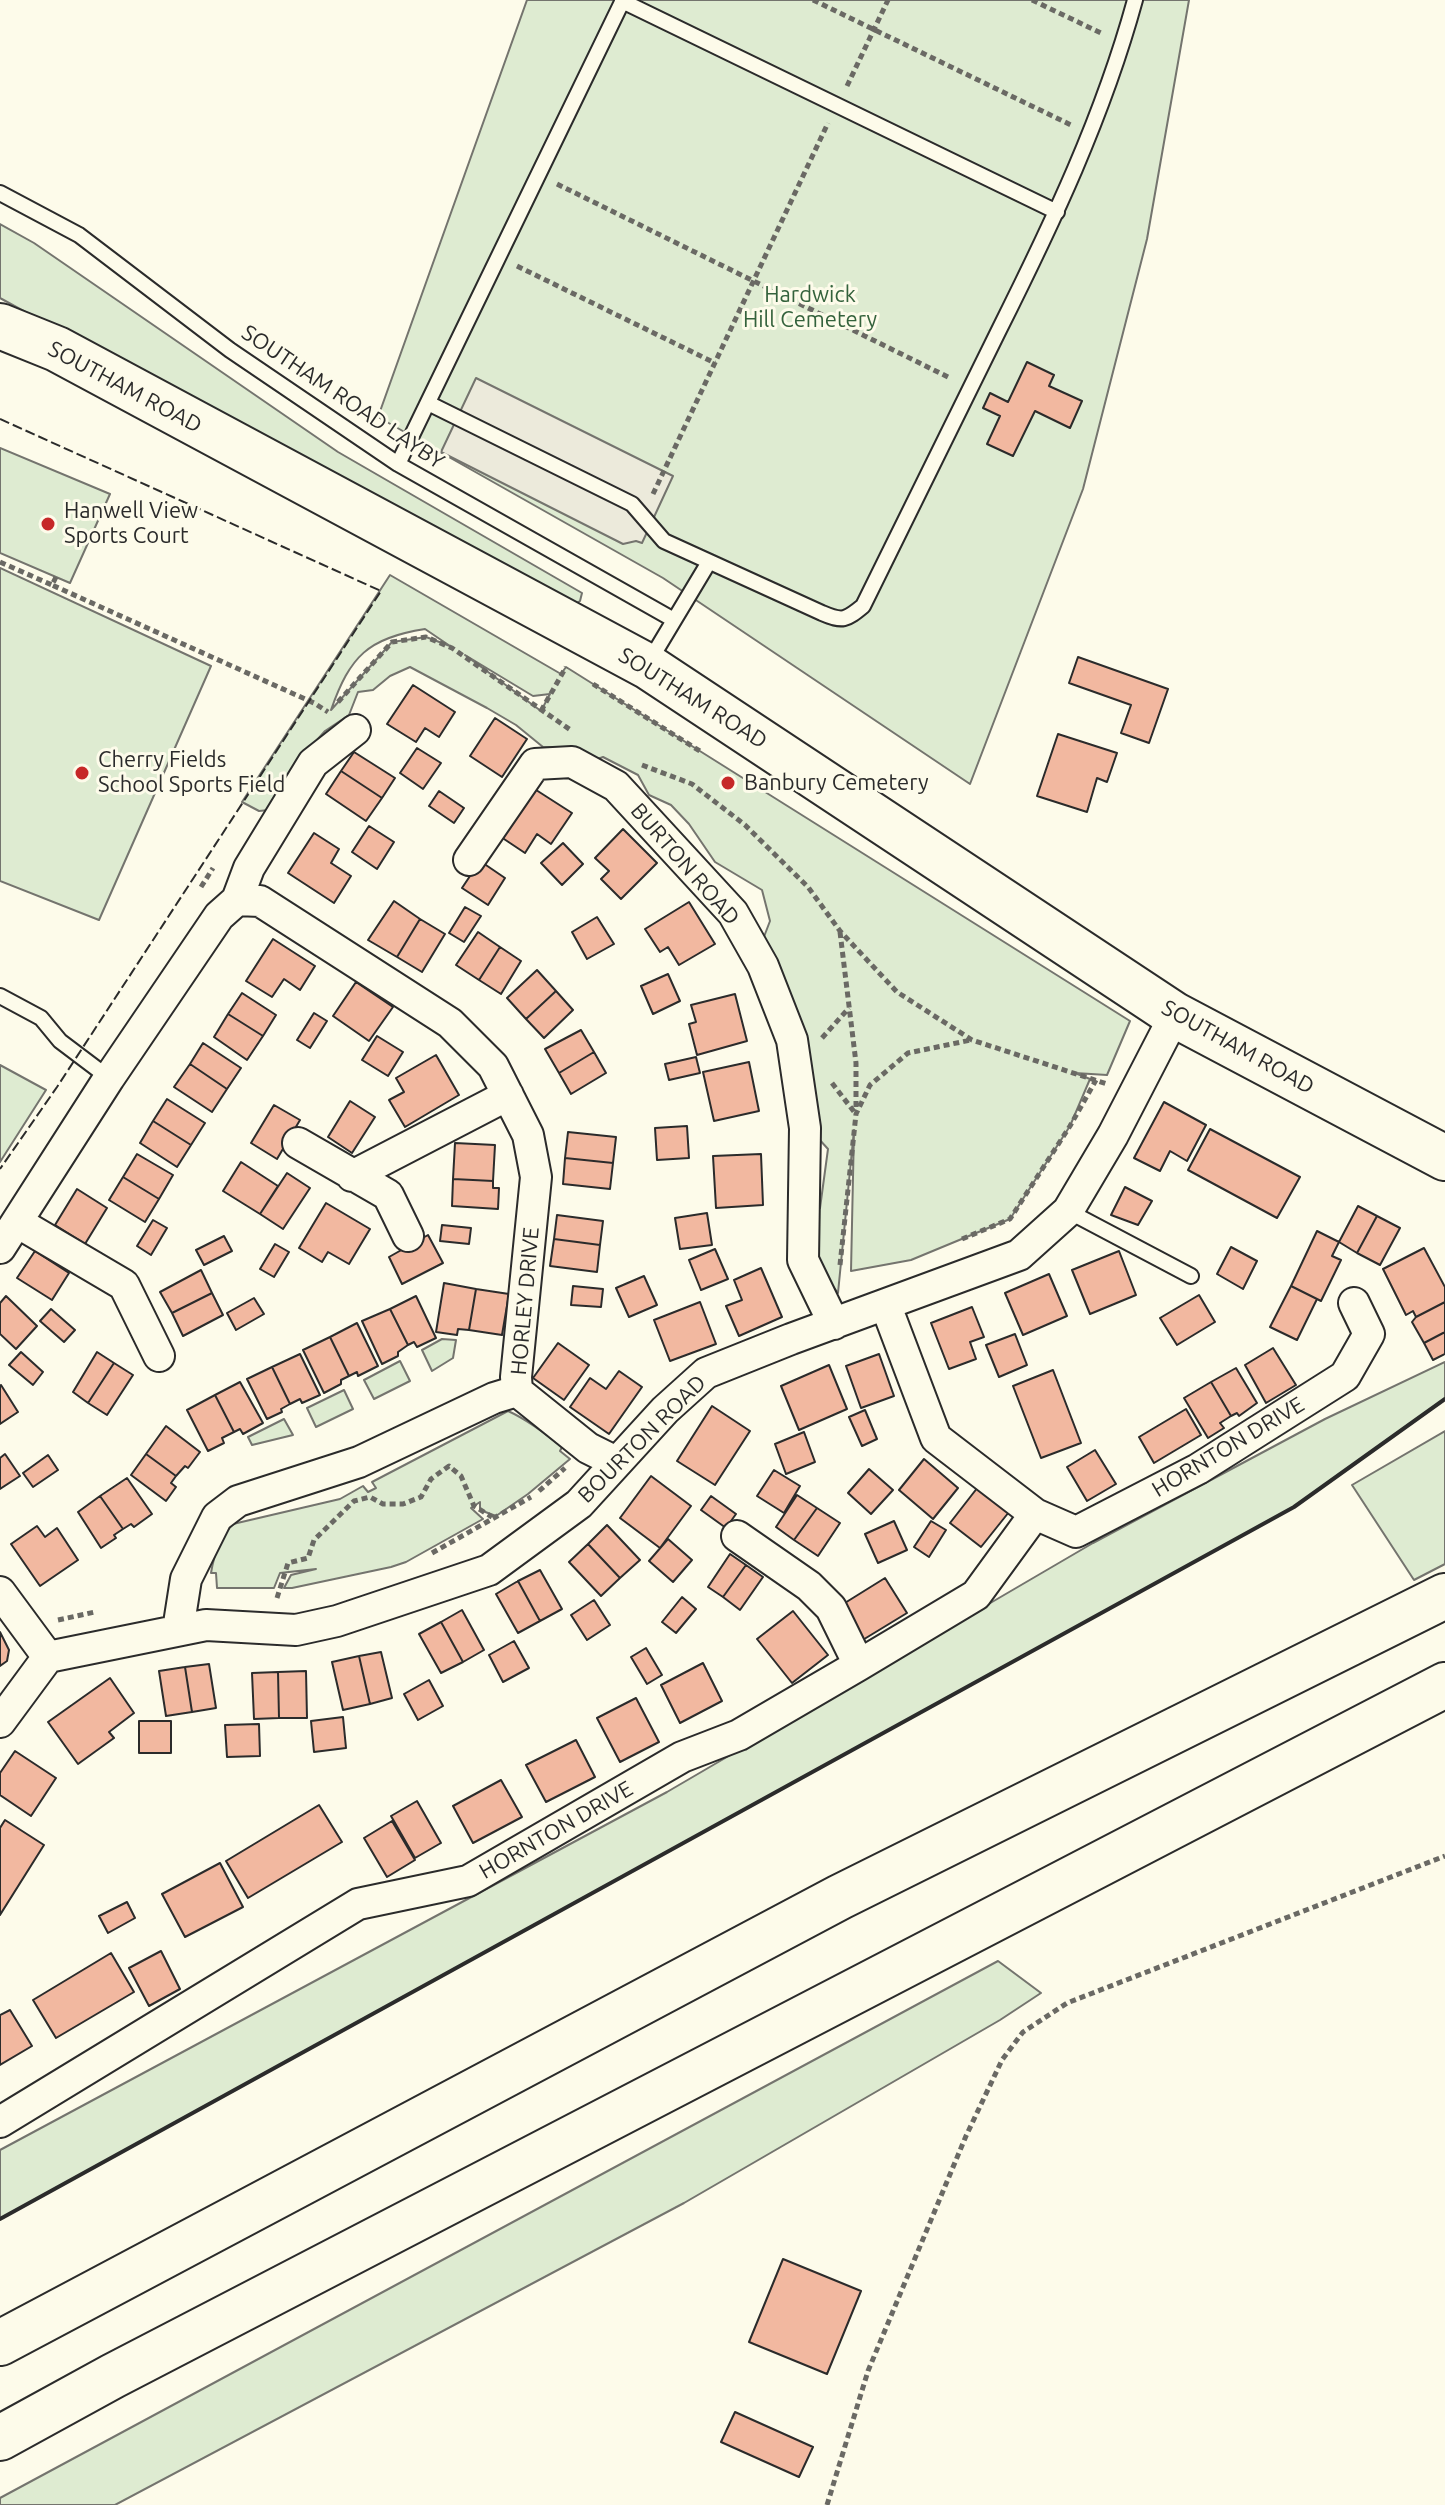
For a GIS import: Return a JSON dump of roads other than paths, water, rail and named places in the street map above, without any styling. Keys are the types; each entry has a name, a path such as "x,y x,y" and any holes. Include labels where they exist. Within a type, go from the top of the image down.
{"highway":[{"name":"SOUTHAM ROAD","path":"0,326 57,349 647,666 1175,1015 1445,1158"},
{"path":"0,2343 840,1897 1445,1596"},
{"path":"0,2438 155,2354 1445,1685"}],"street":[{"path":"0,1248 109,1078 219,916 237,900 249,868 313,763 355,730"},
{"name":"BURTON ROAD","path":"469,860 535,764 572,762 616,786 733,913 763,966 792,1040 805,1128 803,1260 831,1306"},
{"name":"HORLEY DRIVE","path":"237,900 260,901 450,1023 493,1066 528,1135 536,1177 517,1391 588,1448 616,1462"},
{"name":"BOURTON ROAD","path":"48,1657 206,1625 296,1630 337,1621 489,1570 579,1504 665,1410 706,1373 831,1306 886,1306 1019,1255 1068,1211 1175,1015"},
{"path":"352,1176 508,1095"},
{"path":"298,1143 388,1195 408,1236"},
{"path":"17,1222 124,1285 159,1356"},
{"name":"HORNTON DRIVE","path":"886,1306 936,1438 1035,1514 1076,1532 1198,1469 1345,1376 1369,1334 1354,1303"},
{"path":"178,1630 186,1579 217,1517 238,1501 359,1462 494,1398 517,1391"},
{"name":"HORNTON DRIVE","path":"0,2122 358,1904 468,1881 682,1757 739,1735 859,1665 976,1595 1035,1514"},
{"path":"737,1536 809,1586 831,1608 859,1665"},
{"path":"0,1592 48,1657 0,1722"}],"lane":[{"path":"428,403 632,504 664,541 822,613 837,619 848,618 863,606 1057,212 1091,135 1135,0"},
{"path":"398,464 623,1 1057,212"},
{"name":"SOUTHAM ROAD LAYBY","path":"0,193 79,235 230,350 398,464 674,620"},
{"path":"647,666 709,562"},
{"path":"0,996 41,1018 60,1041 109,1078"},
{"path":"1068,1211 1191,1276"}],"place":[{"name":"Hanwell View Sports Court","path":"48,524"},
{"name":"Cherry Fields School Sports Field","path":"82,773"},
{"name":"Banbury Cemetery","path":"728,783"}],"park label":[{"name":"Hardwick Hill Cemetery","path":"810,308"}]}
